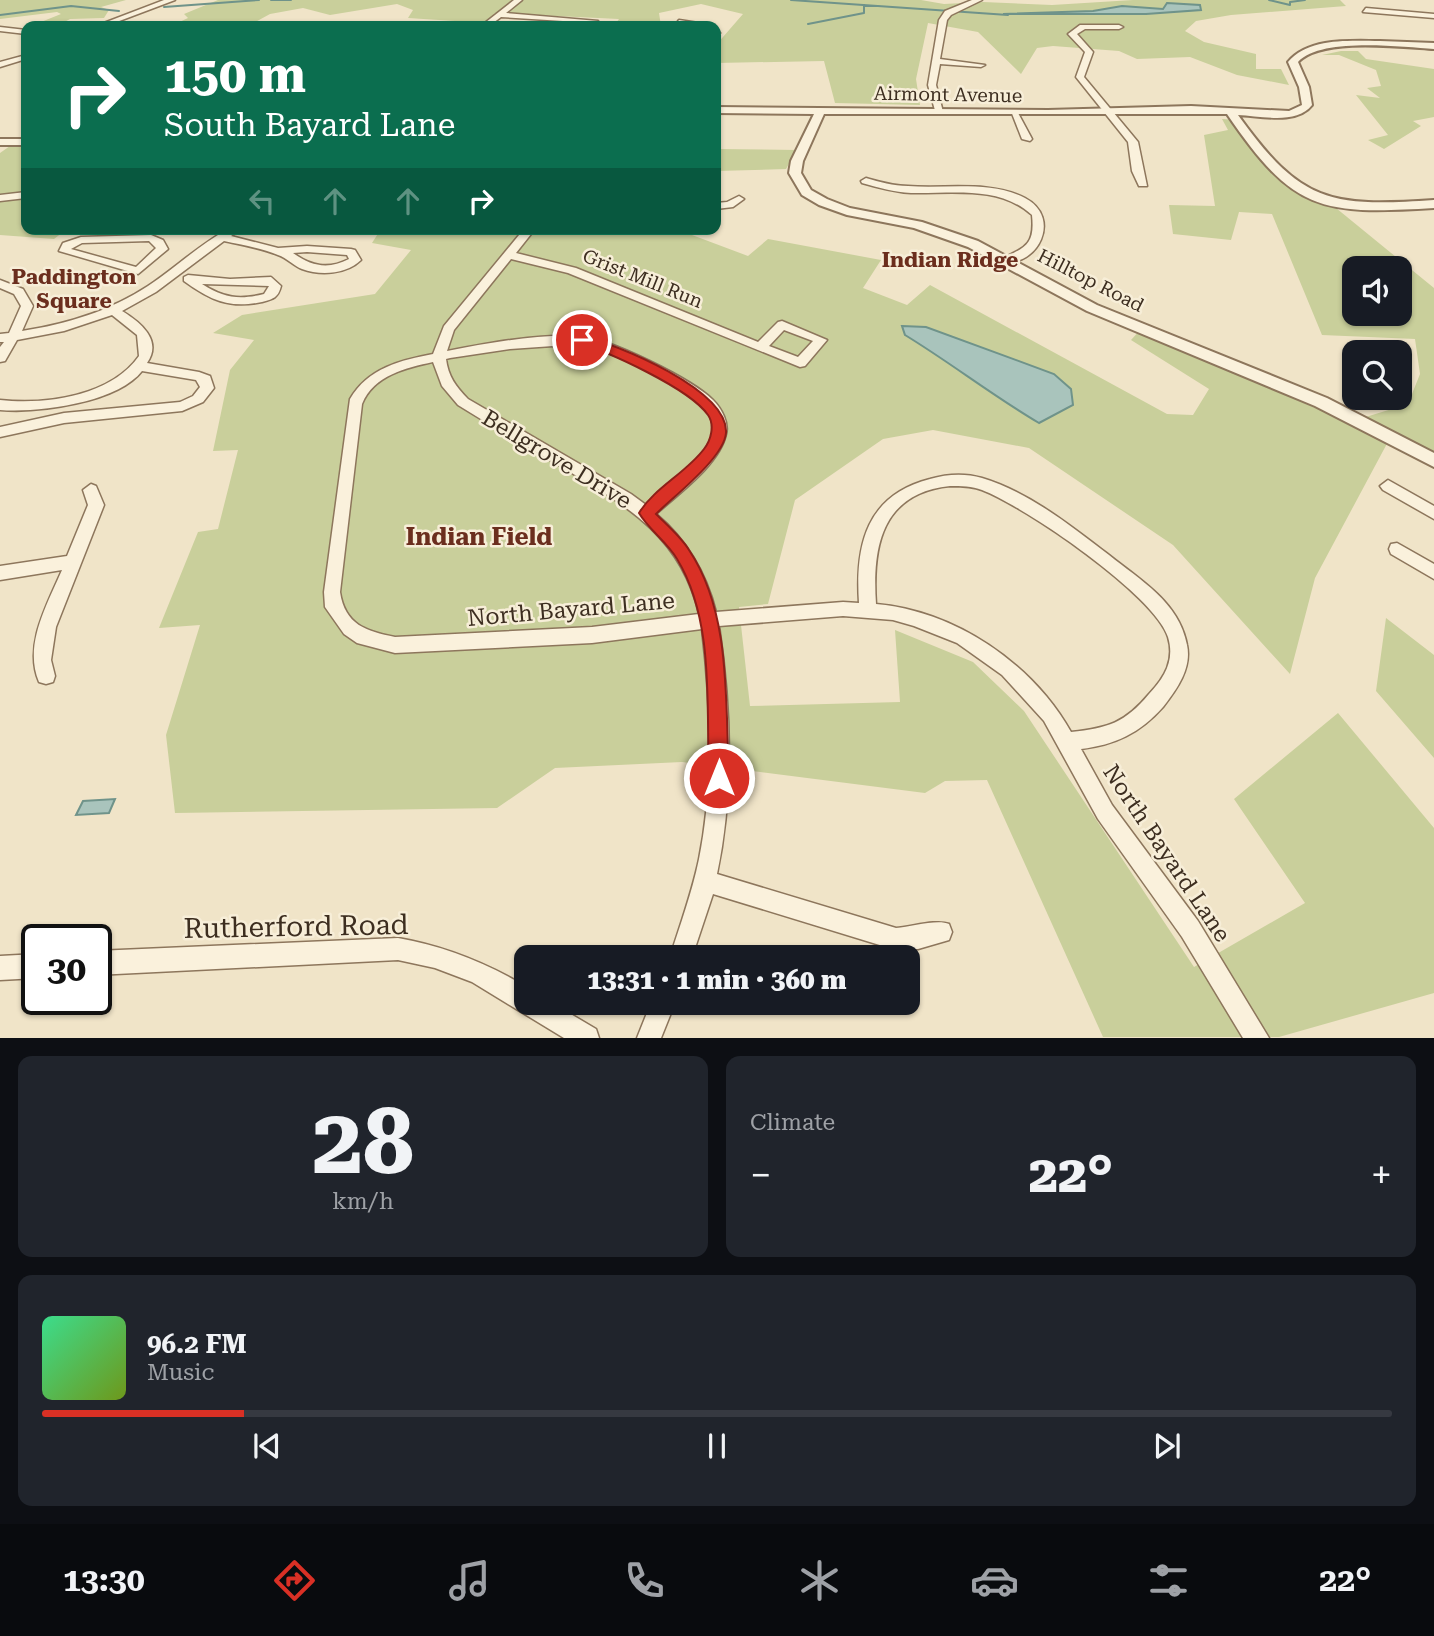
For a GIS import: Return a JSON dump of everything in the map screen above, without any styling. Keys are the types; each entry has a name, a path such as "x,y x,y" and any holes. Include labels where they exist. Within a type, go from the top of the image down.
{"street":[{"path":"114,21 171,0"},
{"path":"491,21 518,0"},
{"path":"939,112 932,85 945,16 975,0"},
{"path":"1366,10 1434,16"},
{"path":"499,15 549,21"},
{"path":"1119,27 1083,27 1072,34 1089,52 1080,77 1133,142 1137,171 1143,184"},
{"path":"0,29 21,31"},
{"name":"Airmont Avenue","path":"721,110 1014,113 1179,110 1289,114 1305,108 1304,87 1293,62 1296,55 1306,49 1354,44 1434,46"},
{"path":"0,65 21,59"},
{"path":"936,61 981,65"},
{"name":"Hilltop Road","path":"821,110 795,167 797,179 806,192 834,207 936,230 1007,260 1092,308 1321,402 1434,461"},
{"path":"1231,112 1262,156 1299,190 1315,199 1359,209 1434,204"},
{"path":"1014,113 1027,139"},
{"path":"0,142 21,140"},
{"path":"866,181 891,189 994,192 1022,200 1037,214 1039,235 1032,247 1007,260"},
{"path":"0,198 21,196"},
{"path":"721,206 729,205 739,199"},
{"path":"6,337 64,328 138,298 226,235"},
{"path":"438,357 449,329 525,235"},
{"path":"222,237 278,251 294,257 304,266 317,269 345,266 355,256 344,249 278,251"},
{"path":"138,271 162,249 156,240 81,240 65,248 71,255 138,271 187,279 230,283 271,281 275,286 274,294 227,303 217,300 187,279"},
{"name":"Grist Mill Run","path":"509,255 572,270 760,347"},
{"path":"0,284 19,292 27,306 26,315 6,337 0,358"},
{"path":"0,405 22,406 78,397 117,384 140,366 145,355 145,338 141,331 112,310"},
{"name":"North Bayard Lane","path":"647,513 716,444 719,425 717,415 704,399 605,345 582,340 438,357 384,372 365,387 355,404 332,592 334,607 349,629 371,640 395,645 553,639 751,615 868,610 894,613 938,626 988,653 1030,690 1068,741 1105,812 1189,929 1257,1038"},
{"name":"Bellgrove Drive","path":"438,357 446,386 463,402 647,513 683,553 703,595 709,621 719,730 719,801 706,881 685,945"},
{"path":"0,432 71,417 182,406 198,399 207,388 205,379 199,376 140,366"},
{"path":"71,417 78,397"},
{"path":"868,610 867,560 878,522 895,500 921,486 951,481 985,484 1063,530 1150,596 1169,620 1180,652 1174,678 1135,724 1105,738 1068,741"},
{"path":"1388,486 1434,513"},
{"path":"46,676 42,660 47,626 96,505 91,490"},
{"path":"1397,549 1434,572"},
{"path":"0,573 75,561"},
{"path":"706,881 896,939 918,938 941,932"},
{"name":"Rutherford Road","path":"112,962 398,949 436,955 472,968 514,994"},
{"path":"0,968 21,967"},
{"name":"Rutherford Road","path":"549,1015 587,1038"},
{"path":"649,1038 658,1015"}],"green space":[{"path":"0,0 126,0 101,7 109,10 104,18 44,21 61,14 57,12 0,19"},
{"path":"218,0 921,0 944,4 983,2 1052,5 1133,0 1340,0 1346,6 1231,15 1196,21 1185,31 1204,42 1256,54 1256,69 1281,69 1289,85 1237,75 1190,57 1137,59 1119,51 1053,46 1037,48 1021,74 978,32 928,23 916,79 920,105 835,103 824,61 721,63 721,39 743,14 701,4 659,13 660,21 495,13 488,21 408,18 413,10 397,4 330,15 303,8 270,14 257,21 182,21 188,18 184,14"},
{"path":"1358,51 1366,59 1434,69 1434,117 1413,121 1421,126 1384,149 1368,140 1388,135 1356,95 1380,98 1367,88 1381,86 1376,70 1339,55 1322,55"},
{"path":"1222,119 1239,120 1294,187 1336,208 1395,256 1342,256 1342,326 1412,326 1412,270 1434,288 1434,459 1390,438 1315,578 1290,674 1173,545 1029,448 933,430 883,439 795,500 768,604 739,607 750,706 900,702 895,630 973,662 1024,711 1194,967 1305,903 1234,799 1338,713 1434,828 1434,993 1279,1037 1103,1037 987,780 945,781 925,793 682,762 555,768 497,808 175,813 166,735 200,625 159,628 198,532 218,529 238,450 213,451 230,370 254,340 213,333 242,315 375,294 411,250 372,243 377,235 692,235 748,256 768,239 881,260 863,288 907,305 930,285 1167,414 1193,415 1209,389 1131,340 1142,328 1356,420 1388,410 1412,410 1412,394 1420,374 1415,339 1322,335 1272,214 1239,212 1231,240 1173,234 1169,205 1215,206 1204,135 1228,130"},
{"path":"10,146 21,147 21,235 59,235 54,239 0,235 0,153"},
{"path":"721,149 797,150 786,169 721,171"},
{"path":"1386,618 1434,655 1434,758 1376,691"}],"water":[{"path":"1167,3 1200,5 1201,10 1146,14 1003,14 1093,11 1122,6 1163,9"},
{"path":"902,326 926,327 1054,374 1071,389 1073,405 1039,423 905,335"},
{"path":"115,799 109,813 76,815 83,801"}],"waterway":[{"path":"164,7 259,0"},
{"path":"271,0 291,0"},
{"path":"791,0 864,5"},
{"path":"1269,0 1290,5 1290,2 1305,0"},
{"path":"808,24 864,13 864,5"},
{"path":"864,5 1008,15"},
{"path":"0,15 71,6 119,11"}],"district":[{"name":"Indian Ridge","path":"950,260"},
{"name":"Paddington Square","path":"74,289"},
{"name":"Indian Field","path":"479,537"}],"route":[{"path":"582,340 605,345 698,395 717,415 719,435 716,444 647,513 683,553 703,595 714,662 719,778"}]}
